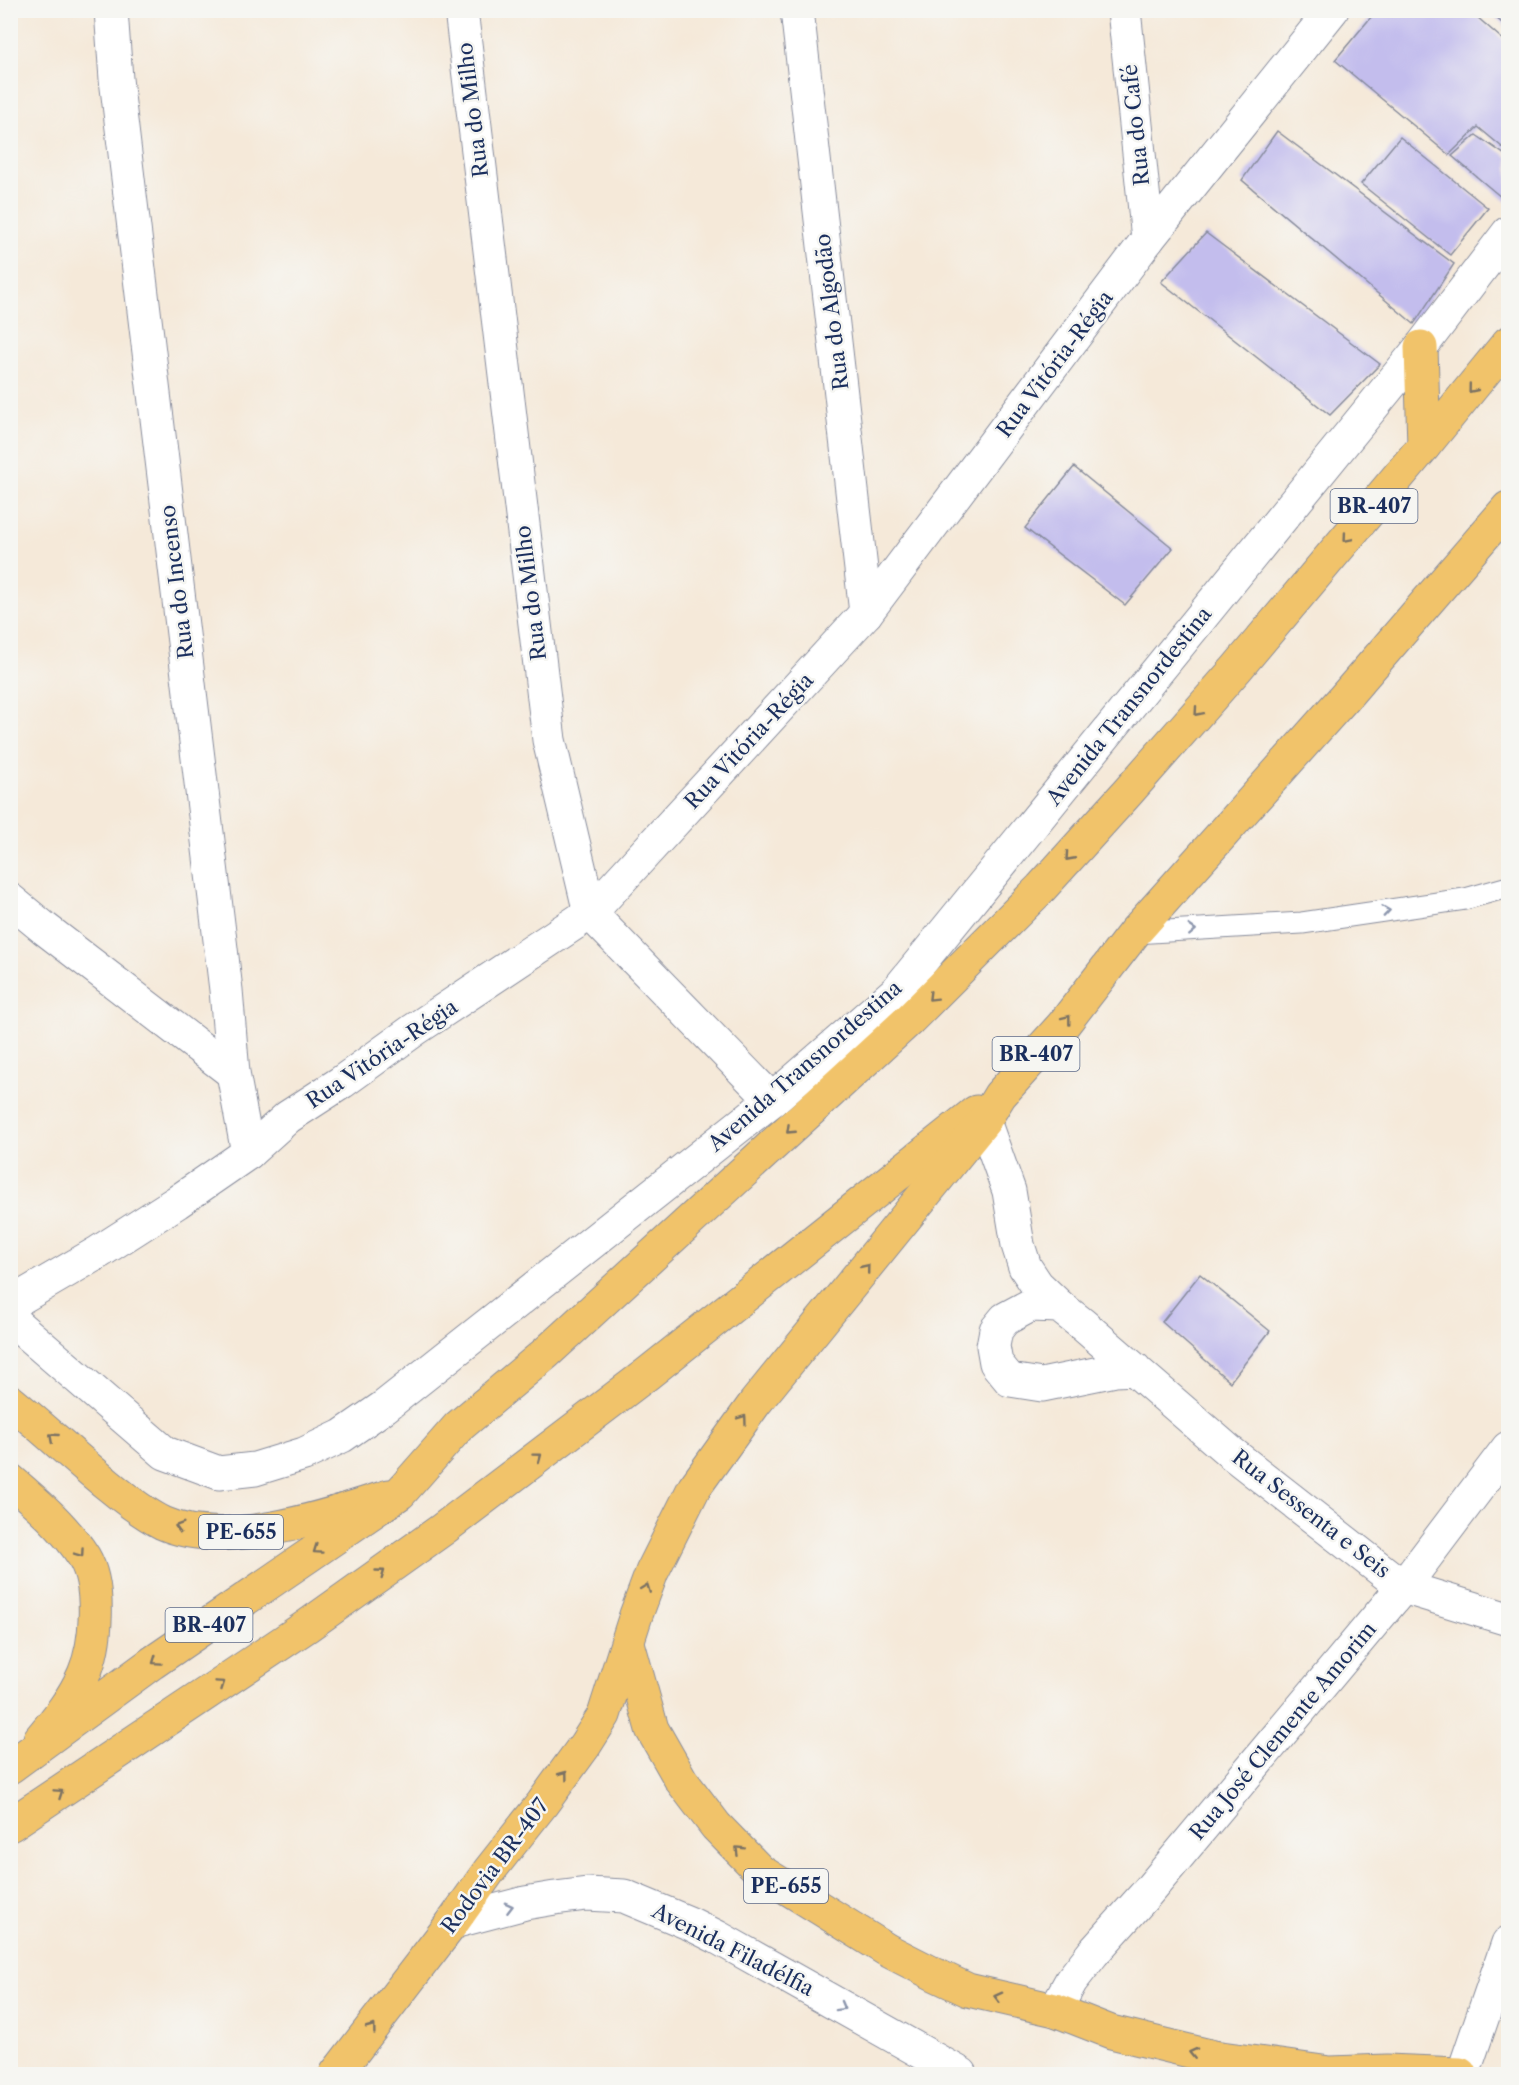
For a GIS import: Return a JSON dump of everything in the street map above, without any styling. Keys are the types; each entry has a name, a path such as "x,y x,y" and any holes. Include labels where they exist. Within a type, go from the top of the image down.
{"main road":[{"name":"BR-407","path":"15,1763 152,1663 400,1493 458,1428 546,1353 910,1019 1041,888 1237,668 1509,343"},
{"path":"1421,347 1424,447"},
{"name":"BR-407","path":"627,1643 652,1572 694,1488 755,1403 992,1108 1063,1025 1134,933 1509,508"},
{"path":"10,1825 307,1626 443,1529 647,1374 957,1125 992,1108"},
{"name":"PE-655","path":"10,1401 130,1502 164,1523 196,1532 243,1532 285,1526 324,1517 400,1493"},
{"path":"10,1480 43,1508 85,1558 93,1580 95,1612 93,1642 85,1673 61,1715 15,1763"},
{"name":"PE-655","path":"627,1643 652,1729 681,1780 716,1826 760,1871 887,1950 968,1990 1055,2010 1111,2032 1159,2045 1224,2059 1330,2073 1387,2071 1461,2074"},
{"name":"Rodovia BR-407","path":"336,2074 453,1923 489,1871 585,1745 604,1715 627,1643"}],"street":[{"name":"Rua do Incenso","path":"111,10 118,91 226,990 232,1073 248,1153"},
{"name":"Rua do Milho","path":"461,10 549,740 590,913"},
{"name":"Rua do Algodão","path":"797,10 867,614"},
{"name":"Rua do Café","path":"1124,10 1149,239"},
{"name":"Rua Vitória-Régia","path":"10,1304 99,1252 177,1202 248,1153 288,1117 590,913 867,614 1149,239 1332,10"},
{"name":"Avenida Transnordestina","path":"10,1319 165,1453 219,1473 255,1469 304,1455 342,1436 384,1407 772,1100 897,991 1421,347 1509,233"},
{"path":"10,900 232,1073"},
{"path":"590,913 772,1100"},
{"name":"Rua Sessenta e Seis","path":"992,1108 1009,1191 1017,1245 1025,1267 1037,1285 1230,1452 1403,1587 1509,1620"},
{"path":"1059,1306 1030,1305 1005,1319 996,1329 993,1346 996,1363 1010,1380 1042,1385 1115,1370 1135,1369"},
{"name":"Rua José Clemente Amorim","path":"1055,2010 1071,1981 1093,1953 1146,1894 1403,1587 1509,1448"},
{"name":"Avenida Filadélfia","path":"453,1923 525,1903 555,1898 587,1894 624,1896 708,1933 961,2074"},
{"path":"1461,2074 1509,1943"}],"lane":[{"path":"1134,933 1302,923 1465,898 1509,887"}],"building":[{"path":"1377,10 1469,10 1508,44 1508,152 1478,127 1449,155 1335,60"},
{"path":"1487,10 1508,10 1508,28"},
{"path":"1277,131 1454,264 1414,324 1242,180"},
{"path":"1476,135 1508,157 1508,203 1452,156"},
{"path":"1400,137 1488,208 1450,255 1361,184"},
{"path":"1206,233 1380,364 1330,415 1161,282"},
{"path":"1074,467 1173,548 1125,605 1025,528"},
{"path":"1200,1274 1270,1331 1230,1382 1162,1322"}]}
